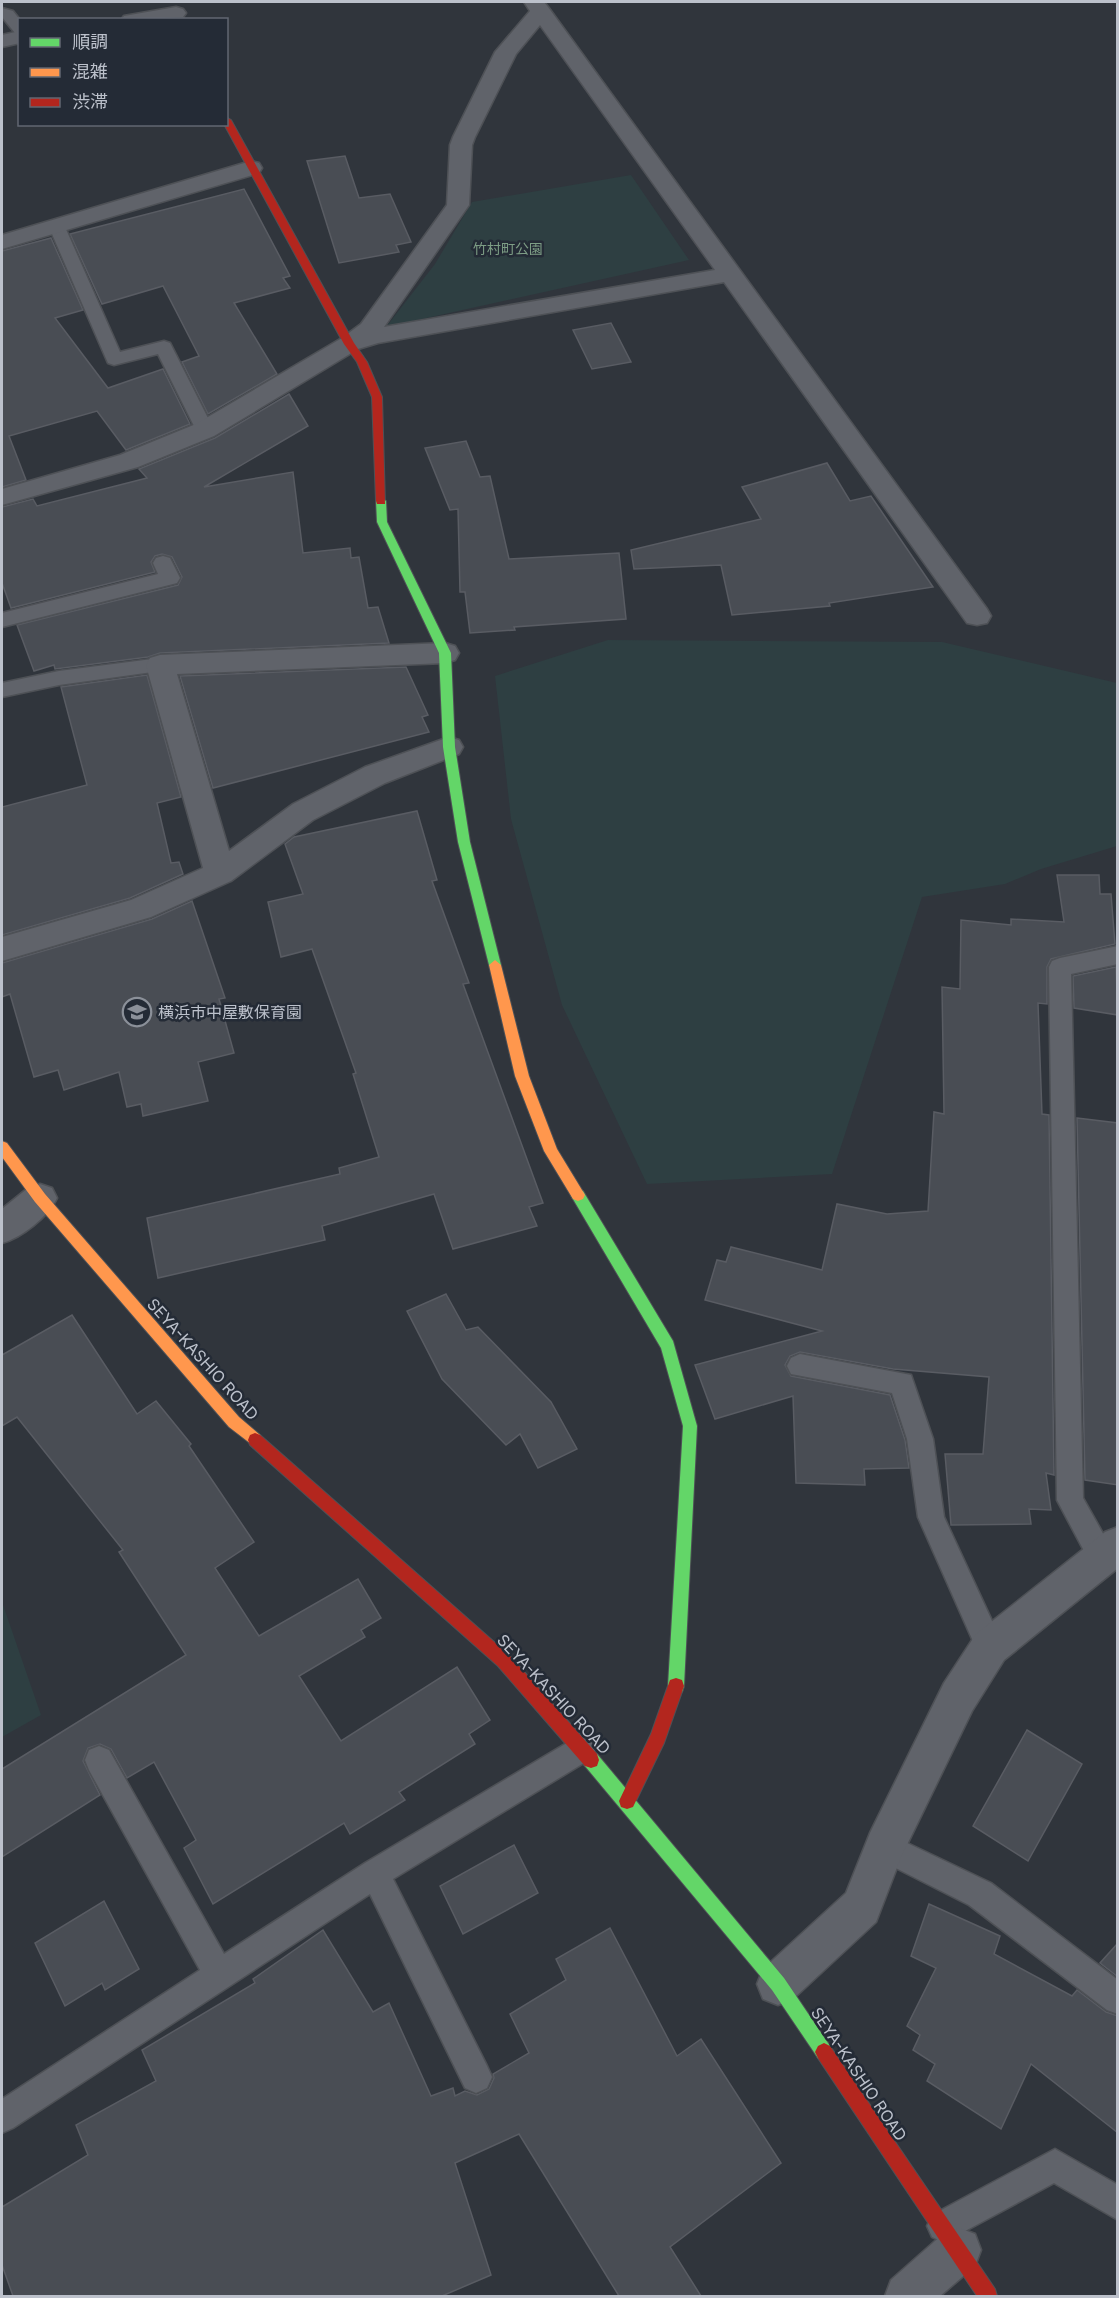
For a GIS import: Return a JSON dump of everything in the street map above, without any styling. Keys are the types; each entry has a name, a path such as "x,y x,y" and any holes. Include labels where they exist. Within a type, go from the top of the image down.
{"street":[{"path":"2,497 129,461 205,430 349,344 370,329 458,205 461,145 464,137 506,52 538,6 977,616"},
{"path":"141,18 175,11"},
{"path":"2,41 18,37"},
{"path":"228,124 349,344 362,362 377,397 382,522 445,653 449,747 464,842 522,1076 551,1151 668,1346 690,1426 678,1680 658,1737 627,1801"},
{"path":"2,242 251,168"},
{"path":"349,344 374,336 731,274"},
{"path":"220,873 160,665 445,653"},
{"path":"2,949 140,909 220,873 303,812 375,776 449,747"},
{"name":"SEYA-KASHIO ROAD","path":"2,1147 40,1198 234,1422 504,1661 582,1748 778,1984 988,2296"},
{"path":"2,1229 40,1198"},
{"path":"778,1984 861,1907 884,1846 958,1697 990,1647 1109,1549"},
{"path":"907,2296 951,2238"}],"lane":[{"path":"2,14 8,14 18,27"},
{"path":"57,227 114,359 164,347 205,430"},
{"path":"2,620 170,579"},
{"path":"2,690 59,678 160,665"},
{"path":"1109,1549 1070,1500 1060,967 1118,955"},
{"path":"800,1366 902,1383 920,1439 931,1517 990,1647"},
{"path":"2,2117 375,1873 582,1748"},
{"path":"99,1760 219,1975"},
{"path":"884,1846 980,1894 1118,1999"},
{"path":"375,1873 476,2077"},
{"path":"951,2238 1055,2165 1118,2204"}],"green space":[{"name":"竹村町公園","path":"631,175 689,260 386,327 435,264 472,202"},
{"path":"608,640 942,642 1117,683 1117,846 1041,869 1005,884 922,897 832,1174 647,1184 562,1005 511,819 495,676"},
{"path":"2,1602 41,1715 2,1737"}],"building":[{"path":"345,156 359,198 390,194 411,242 396,245 399,252 339,263 307,161"},
{"path":"244,189 290,276 283,278 290,288 234,303 277,374 208,414 182,362 199,356 163,286 102,304 70,234"},
{"path":"51,238 83,310 55,318 108,388 163,369 190,424 126,450 97,411 9,436 26,480 2,487 2,251"},
{"path":"611,323 631,362 592,369 573,330"},
{"path":"289,394 308,426 204,487 293,472 303,553 350,548 351,558 359,557 368,608 378,607 389,643 160,653 148,657 55,669 54,665 34,671 17,625 178,585 182,577 172,557 162,554 155,556 151,562 155,572 11,608 2,583 2,507 33,499 37,506 147,478 139,469 215,438"},
{"path":"466,441 480,477 490,476 509,559 619,553 626,619 514,627 515,630 470,633 465,592 460,592 458,509 450,510 425,448"},
{"path":"827,463 850,501 871,496 933,587 829,603 830,606 732,615 721,565 634,569 631,550 761,519 742,487"},
{"path":"406,667 428,715 422,717 429,732 213,788 180,676"},
{"path":"147,675 181,797 157,803 171,863 179,862 183,874 130,898 2,935 2,807 87,785 61,687"},
{"path":"417,811 437,880 432,881 469,983 463,984 543,1203 529,1207 537,1226 453,1249 434,1194 322,1226 325,1240 158,1278 147,1218 340,1174 339,1168 379,1157 353,1074 356,1073 312,949 281,957 268,902 303,894 285,844 294,837"},
{"path":"1057,875 1099,875 1100,894 1111,894 1115,944 1051,959 1047,967 1047,1004 1038,1003 1042,1114 1049,1115 1054,1475 1046,1473 1051,1510 1029,1509 1031,1524 951,1525 945,1454 983,1454 989,1377 893,1369 800,1352 790,1356 785,1365 791,1376 890,1395 905,1440 909,1468 864,1469 865,1485 796,1483 793,1396 715,1419 695,1365 822,1331 705,1300 717,1260 726,1262 731,1247 822,1270 837,1204 887,1214 928,1211 934,1112 944,1114 942,987 960,989 961,920 1011,925 1011,919 1064,922"},
{"path":"192,901 225,998 219,999 234,1053 198,1062 208,1101 143,1116 141,1104 127,1107 119,1072 64,1090 58,1070 34,1077 10,994 2,997 2,963 152,919"},
{"path":"1116,967 1118,1015 1074,1008 1073,976"},
{"path":"1077,1118 1118,1123 1118,1485 1085,1480"},
{"path":"446,1294 466,1330 478,1327 551,1402 577,1449 538,1468 520,1434 506,1445 442,1379 407,1311"},
{"path":"72,1315 137,1414 156,1401 191,1444 189,1446 254,1542 215,1568 259,1636 358,1579 381,1618 361,1630 365,1637 299,1676 341,1741 457,1667 490,1720 469,1734 475,1744 399,1792 405,1800 350,1834 344,1823 213,1904 184,1848 196,1840 154,1762 127,1778 111,1749 100,1744 88,1748 83,1761 100,1795 2,1857 2,1769 186,1655 119,1552 123,1550 17,1417 2,1426 2,1355"},
{"path":"1027,1730 1082,1764 1028,1861 973,1826"},
{"path":"514,1845 538,1893 463,1934 440,1886"},
{"path":"104,1901 139,1969 105,1990 102,1983 65,2006 35,1943"},
{"path":"929,1904 1000,1936 994,1954 1072,1996 1077,1990 1106,2012 1118,2016 1118,2133 1031,2064 1001,2129 927,2081 935,2064 913,2050 920,2035 907,2026 936,1968 911,1956"},
{"path":"610,1928 677,2056 701,2039 781,2163 670,2247 701,2296 619,2296 519,2134 455,2163 491,2275 442,2296 13,2296 2,2265 2,2207 88,2155 76,2125 156,2081 142,2050 255,1983 253,1979 323,1930 373,2012 389,2003 431,2096 453,2088 455,2096 465,2091 477,2095 489,2089 494,2078 493,2074 529,2053 510,2014 566,1980 556,1959"},
{"path":"1118,1943 1118,1977 1100,1963"}],"traffic: fast":[{"path":"381,501 382,522 445,653 449,747 464,842 495,965"},
{"path":"578,1195 668,1346 690,1426 676,1686"},
{"path":"591,1760 778,1984 824,2052"}],"traffic: slow":[{"path":"495,965 522,1076 551,1151 578,1195"},
{"path":"2,1147 40,1198 234,1422 255,1440"}],"traffic: jam":[{"path":"228,124 349,344 362,362 377,397 381,501"},
{"path":"255,1440 504,1661 591,1760"},
{"path":"627,1801 658,1737 676,1686"},
{"path":"824,2052 988,2296"}],"place":[{"name":"横浜市中屋敷保育園","path":"137,1012"}]}
